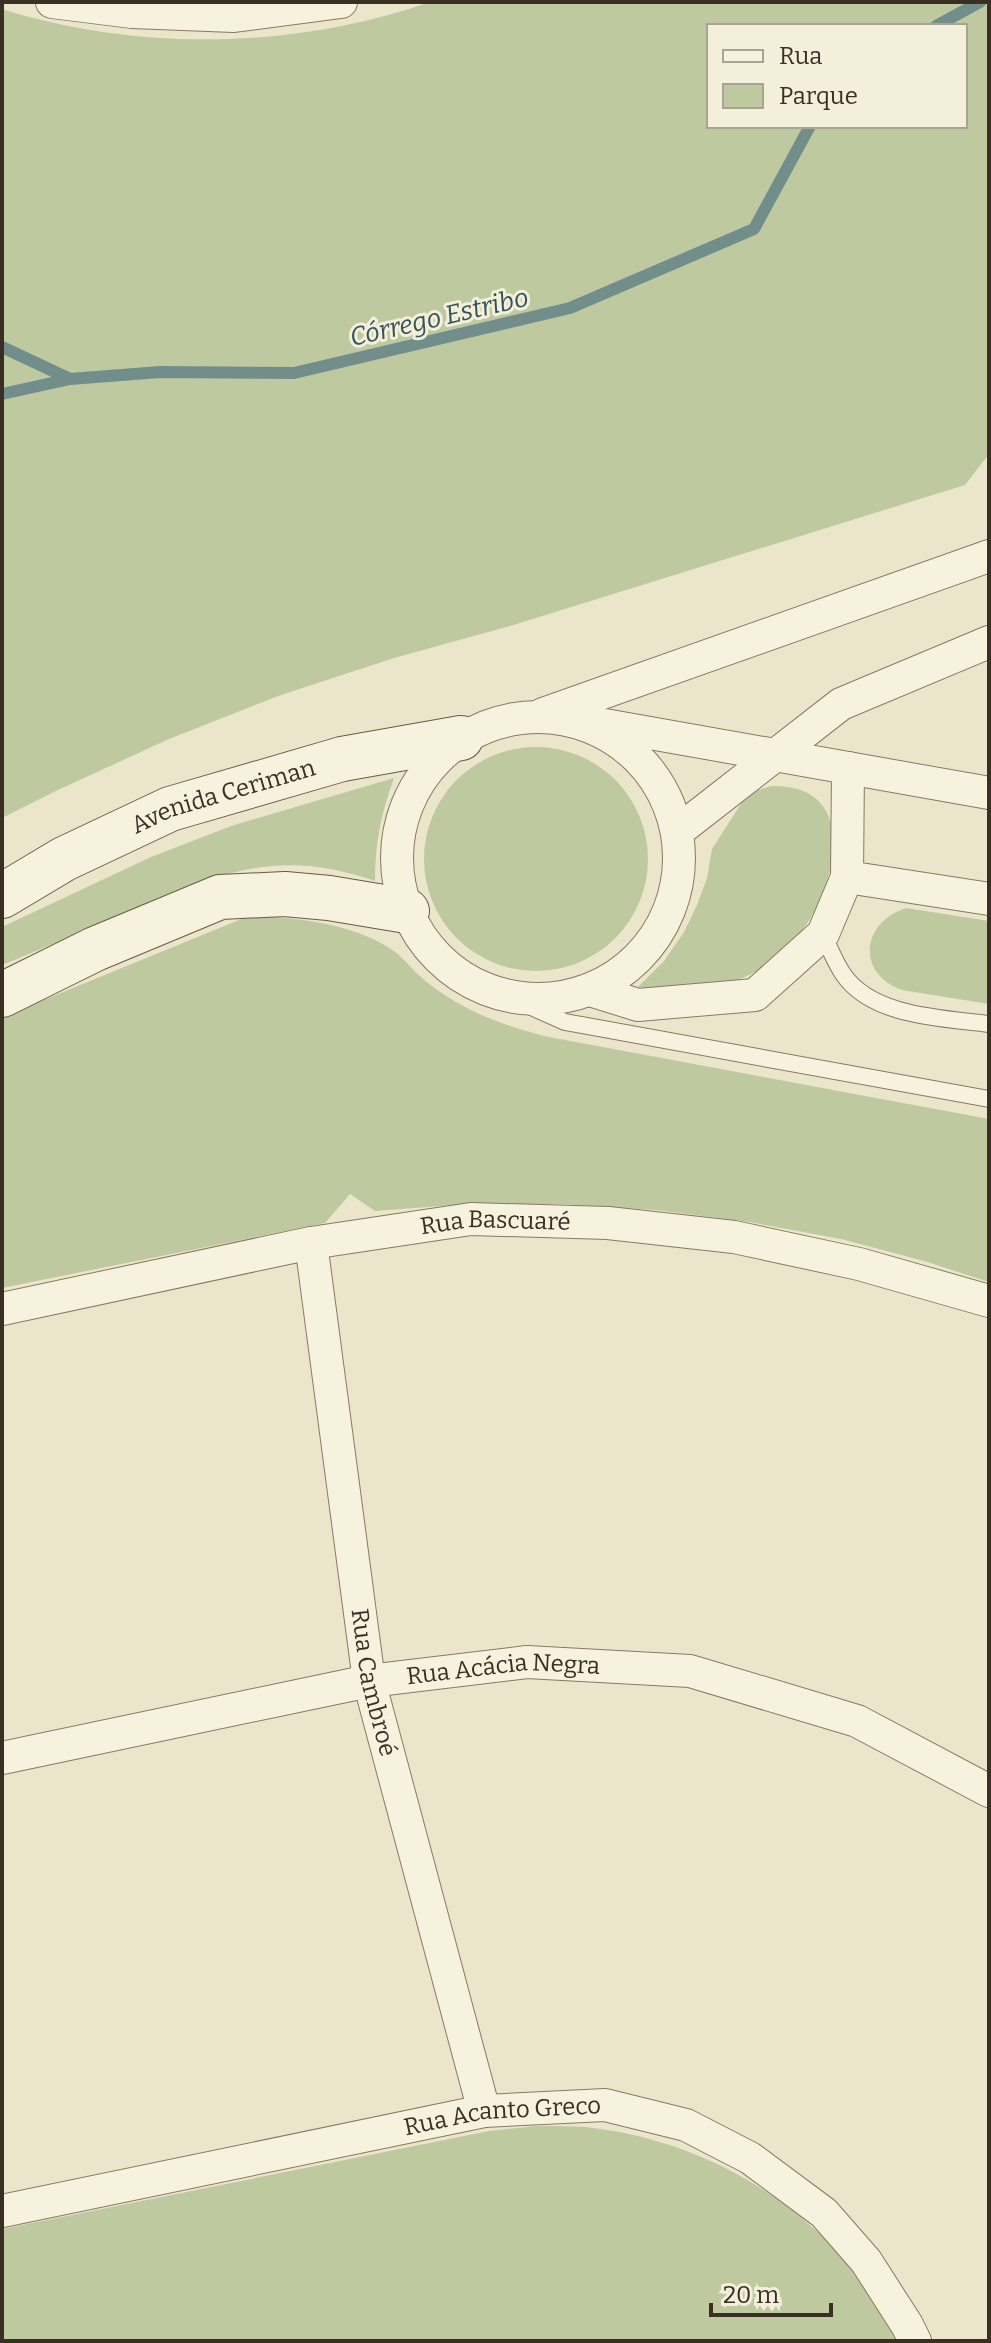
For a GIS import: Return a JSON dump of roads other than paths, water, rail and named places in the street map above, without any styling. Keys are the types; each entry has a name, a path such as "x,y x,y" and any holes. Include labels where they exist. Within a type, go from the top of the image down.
{"street":[{"path":"52,2 132,12 234,16 341,2"},
{"path":"554,717 989,556"},
{"path":"678,831 841,704 989,642"},
{"path":"554,717 619,740 657,779 678,831 678,880 662,926 632,964 590,990 550,1000 509,997 466,981 431,950 407,911 397,863 403,815 425,771 461,738 498,721 554,717 989,793"},
{"name":"Avenida Ceriman","path":"2,896 64,859 170,809 342,759 461,738"},
{"path":"590,990 638,1005 755,995 823,934 847,877 848,768"},
{"path":"847,877 989,899"},
{"path":"2,995 95,949 220,897 285,894 407,911"},
{"name":"Rua Bascuaré","path":"2,1309 311,1243 471,1219 608,1223 734,1237 859,1264 989,1301"},
{"name":"Rua Cambroé","path":"311,1243 369,1681 484,2111"},
{"name":"Rua Acácia Negra","path":"2,1758 369,1681 527,1662 690,1671 857,1721 989,1791"},
{"name":"Rua Acanto Greco","path":"2,2211 484,2111 605,2105 686,2125 750,2158 824,2213 866,2261 915,2341"}],"lane":[{"path":"823,934 844,976 867,997 904,1012 989,1024"},
{"path":"509,997 565,1022 989,1099"}],"waterway":[{"name":"Córrego Estribo","path":"940,24 980,2"},
{"name":"Córrego Estribo","path":"2,394 70,379 160,372 294,373 570,308 754,229 809,128"},
{"path":"2,347 70,379"}]}
